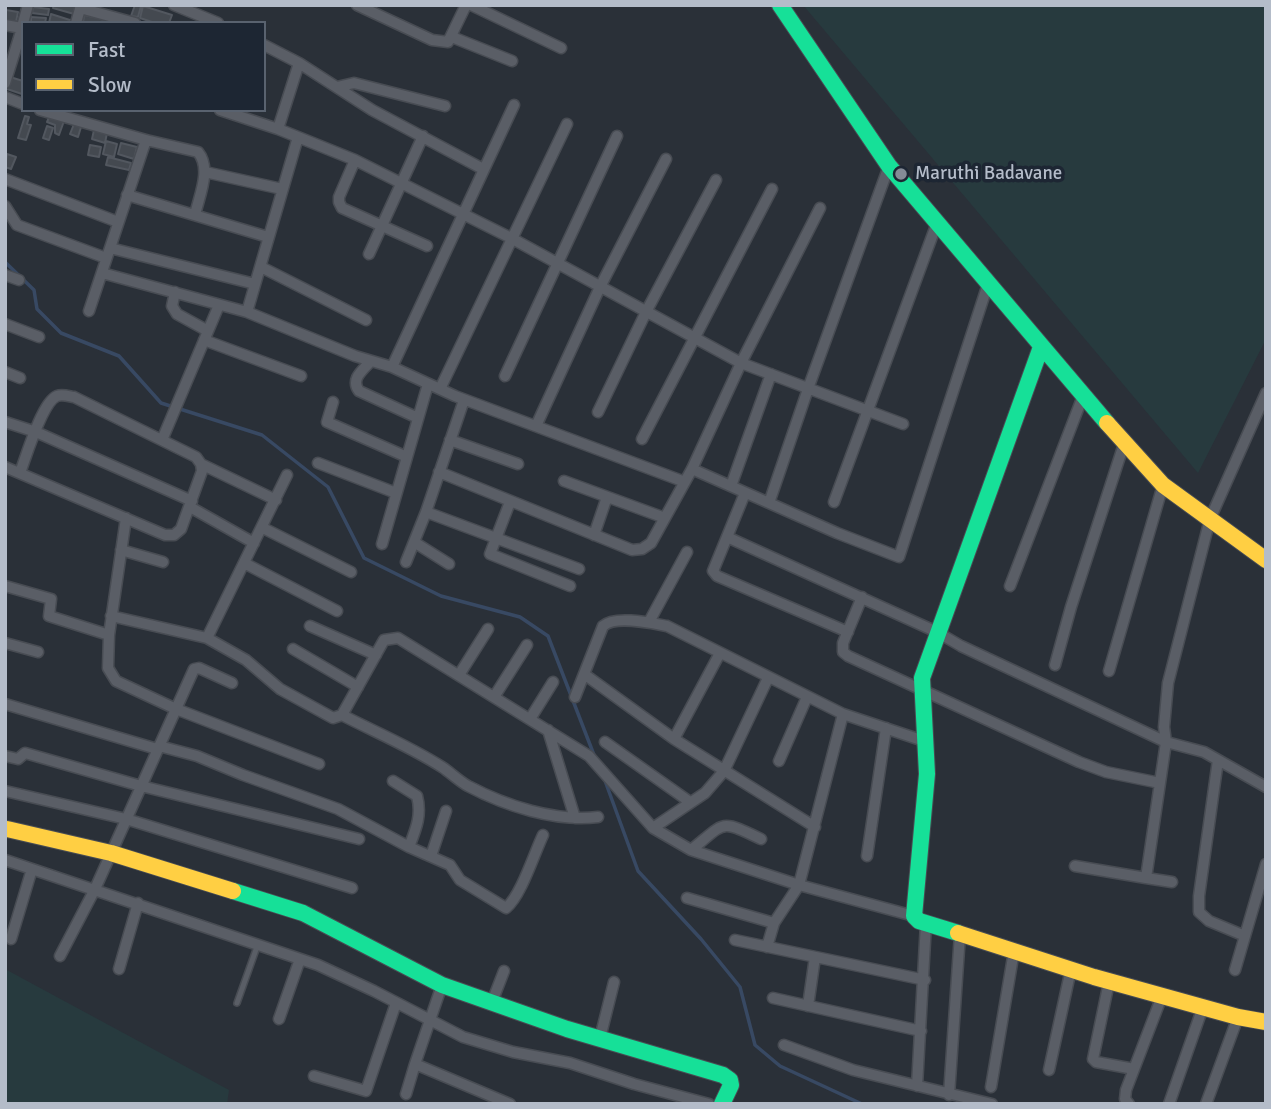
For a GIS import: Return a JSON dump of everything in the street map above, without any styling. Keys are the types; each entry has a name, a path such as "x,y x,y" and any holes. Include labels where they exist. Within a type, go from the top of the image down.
{"street":[{"path":"174,5 213,21"},
{"path":"357,5 432,40 448,42 466,5"},
{"path":"471,5 561,48"},
{"path":"780,5 889,166 1124,444 1163,485 1266,560"},
{"path":"80,7 128,21"},
{"path":"5,83 21,31"},
{"path":"452,37 512,61"},
{"path":"266,46 299,63 372,110 483,169"},
{"path":"278,129 299,63"},
{"path":"337,87 354,83 445,106"},
{"path":"392,367 514,105"},
{"path":"47,112 198,152 203,159 205,172 195,215"},
{"path":"226,112 278,129 355,160 511,238 741,363 809,386 867,412 903,424"},
{"path":"440,388 567,124"},
{"path":"369,254 423,136"},
{"path":"505,376 617,136"},
{"path":"247,312 298,137"},
{"path":"89,311 146,140"},
{"path":"536,426 600,287 666,159"},
{"path":"355,160 339,202 342,208 427,246"},
{"path":"769,503 889,166"},
{"path":"205,172 282,190"},
{"path":"5,179 118,222"},
{"path":"598,412 646,312 716,180"},
{"path":"642,439 772,189"},
{"path":"127,195 268,237"},
{"path":"5,205 17,225 108,253 255,284"},
{"path":"439,472 632,550 642,549 651,543 692,470 741,363 820,208"},
{"path":"834,502 937,223"},
{"path":"261,267 366,320"},
{"path":"102,273 247,312 301,335 392,367 464,400 685,482"},
{"path":"5,275 19,280"},
{"path":"692,470 899,557 988,284"},
{"path":"175,292 172,306 177,314 206,335 300,376"},
{"path":"162,440 219,305"},
{"path":"5,324 39,337"},
{"path":"917,1086 925,980 920,919 927,794 927,721 922,678 1041,347"},
{"path":"371,360 356,379 355,386 359,391 418,418"},
{"path":"5,372 20,378"},
{"path":"730,486 771,374"},
{"path":"382,544 428,384"},
{"path":"1146,878 1166,742 1168,683 1210,519 1266,393"},
{"path":"5,467 164,535 174,535 181,529 202,471 196,457 74,397 59,395 52,398 44,411 20,473"},
{"path":"1010,586 1083,396"},
{"path":"406,562 464,400"},
{"path":"333,402 327,422 407,457"},
{"path":"5,422 36,432 191,504 254,543"},
{"path":"450,440 518,464"},
{"path":"1055,665 1124,444"},
{"path":"318,463 396,493"},
{"path":"201,464 275,500"},
{"path":"207,638 287,475"},
{"path":"564,481 665,518"},
{"path":"1109,671 1163,485"},
{"path":"745,493 713,571 717,576 848,632"},
{"path":"594,535 607,497"},
{"path":"510,502 490,554 570,586"},
{"path":"426,512 579,569"},
{"path":"126,518 109,635 108,668 116,681 176,709 319,764"},
{"path":"263,528 351,572"},
{"path":"727,537 937,632 961,646 1166,742 1204,752 1266,787"},
{"path":"414,542 449,564"},
{"path":"121,550 163,562"},
{"path":"649,622 687,552"},
{"path":"244,563 337,611"},
{"path":"5,586 51,599 49,616 109,635"},
{"path":"862,597 843,652 848,656 1079,762 1106,772 1160,783"},
{"path":"111,616 207,638 246,660 289,694 333,718 342,715 384,640 398,638 589,756 653,828 691,850 799,885 920,919 1109,982 1238,1017 1266,1021"},
{"path":"575,697 603,626 608,622 649,622 667,626 843,714 927,743"},
{"path":"310,626 376,655"},
{"path":"459,675 488,629"},
{"path":"5,643 38,652"},
{"path":"495,697 527,645"},
{"path":"293,649 358,687"},
{"path":"674,739 720,653"},
{"path":"60,957 95,889 194,668 232,683"},
{"path":"584,674 674,739 815,827"},
{"path":"653,828 705,793 724,771 768,678"},
{"path":"530,719 553,682"},
{"path":"779,761 807,697"},
{"path":"5,704 158,748 197,756 338,809 450,865 460,880 506,908 518,890 542,835"},
{"path":"766,947 774,923 799,885 843,714"},
{"path":"342,715 443,767 467,785 484,793 531,809 575,818 598,817"},
{"path":"867,856 886,728"},
{"path":"548,730 575,818"},
{"path":"605,742 690,802"},
{"path":"5,756 18,759 25,753 141,786 359,839"},
{"path":"1218,760 1199,912 1209,921 1245,936"},
{"path":"393,781 417,796 421,809 409,846"},
{"path":"5,791 126,819 352,888"},
{"path":"431,856 446,811"},
{"path":"691,850 721,826 730,824 761,839"},
{"path":"7,829 111,853 303,913 442,985 600,1038 723,1075 730,1080 731,1085 722,1104"},
{"path":"5,860 300,959 374,991 463,1037 513,1052 570,1063 672,1100 709,1104"},
{"path":"1236,970 1266,864"},
{"path":"1075,866 1172,882"},
{"path":"11,939 32,869"},
{"path":"687,898 774,923"},
{"path":"119,969 138,903"},
{"path":"949,1094 960,934"},
{"path":"735,940 925,980"},
{"path":"991,1087 1014,951"},
{"path":"808,1006 815,957"},
{"path":"279,1019 300,959"},
{"path":"1049,1070 1071,970"},
{"path":"492,1002 504,971"},
{"path":"600,1038 614,982"},
{"path":"1109,982 1093,1059 1096,1062 1134,1069"},
{"path":"406,1094 442,985"},
{"path":"1129,1104 1124,1096 1162,996"},
{"path":"773,998 921,1031"},
{"path":"313,1076 366,1091 396,1003"},
{"path":"1169,1104 1203,1007"},
{"path":"1206,1104 1238,1017"},
{"path":"784,1045 853,1070 992,1104"},
{"path":"415,1064 510,1104"}],"lane":[{"path":"237,1003 258,944"}],"green space":[{"path":"803,5 1266,5 1266,339 1198,473"},
{"path":"5,969 229,1090 227,1104 5,1104"}],"building":[{"path":"54,5 76,5 74,14 53,8"},
{"path":"135,5 141,6 138,17 131,16"},
{"path":"143,6 172,15 170,21 140,18"},
{"path":"33,7 49,9 48,15 32,13"},
{"path":"6,10 18,12 16,22 5,20"},
{"path":"51,14 73,21 49,21"},
{"path":"84,15 103,19 102,21 83,21"},
{"path":"31,17 46,18 45,21 31,21"},
{"path":"10,77 21,80 21,94 7,89"},
{"path":"50,115 64,121 59,135 55,133 55,125 47,122"},
{"path":"25,116 29,117 27,124 31,125 26,140 18,138"},
{"path":"74,124 81,127 78,137 70,134"},
{"path":"47,126 53,128 49,140 43,138"},
{"path":"94,130 107,133 105,143 92,139"},
{"path":"106,141 117,144 114,157 103,154"},
{"path":"121,143 137,147 134,159 118,154"},
{"path":"90,145 101,147 99,157 88,155"},
{"path":"7,154 16,157 11,169 5,167"},
{"path":"108,157 131,163 129,170 106,165"}],"waterway":[{"path":"5,262 34,290 37,309 61,333 119,356 161,403 262,435 328,487 364,558 441,596 520,617 548,636 594,755"},
{"path":"604,778 638,871 701,939 740,987 755,1045 780,1066 862,1104"}],"traffic: fast":[{"path":"780,5 889,166 1107,423"},
{"path":"958,933 919,921 914,916 927,774 922,678 1041,347"},
{"path":"233,891 303,913 442,985 567,1029 723,1075 730,1080 731,1085 722,1104"}],"traffic: slow":[{"path":"1107,423 1163,485 1266,560"},
{"path":"7,829 111,853 233,891"},
{"path":"958,933 1094,977 1238,1017 1266,1022"}],"place":[{"name":"Maruthi Badavane","path":"901,174"}]}
